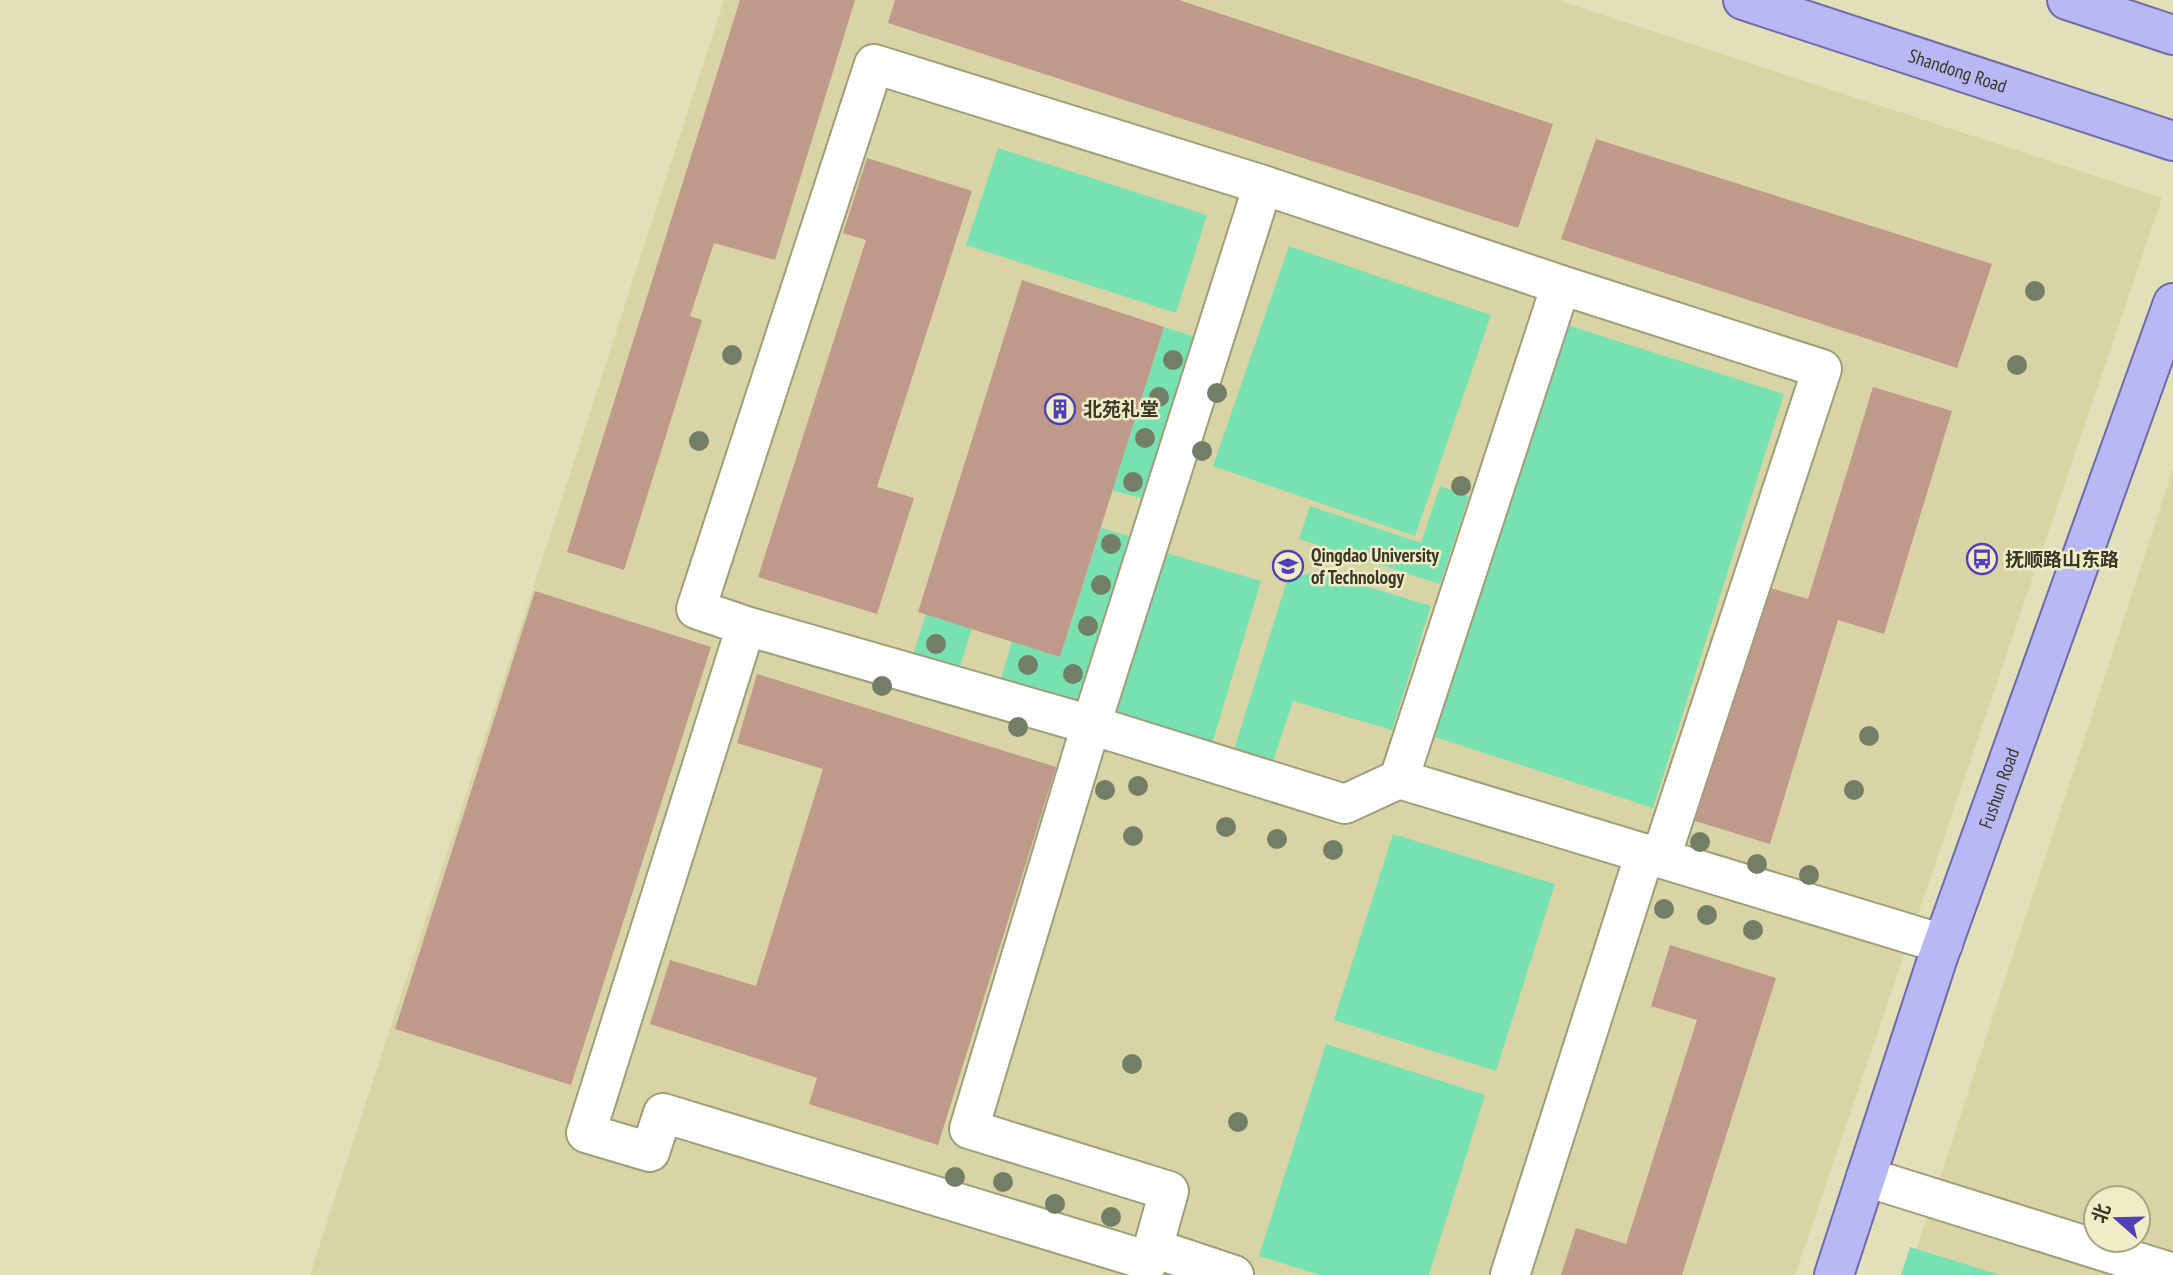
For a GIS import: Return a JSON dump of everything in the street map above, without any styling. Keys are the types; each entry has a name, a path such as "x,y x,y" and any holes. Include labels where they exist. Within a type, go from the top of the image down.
{"main road":[{"name":"Shandong Road","path":"1743,0 2173,141"},
{"path":"2067,0 2173,36"},
{"name":"Fushun Road","path":"1834,1275 1866,1177 1926,939 2173,303"}],"street":[{"path":"1510,1275 1653,855 1822,369 1263,185 874,64 696,609 746,626 1091,725 1345,804 1399,779 1653,855 1926,939"},
{"path":"1149,1261 1169,1191 969,1129 1091,725 1263,185"},
{"path":"1399,779 1561,285"},
{"path":"746,626 586,1133 650,1153 663,1113 1149,1261 1234,1275"},
{"path":"1866,1177 2173,1273"}],"shaded area":[{"name":"Qingdao University of Technology","path":"724,0 1557,0 2162,198 1795,1275 310,1275"},
{"path":"2173,469 2173,1275 1908,1275"}],"green space":[{"path":"998,148 1207,215 1176,313 966,245"},
{"path":"1289,246 1491,315 1415,536 1213,466"},
{"path":"1564,324 1784,394 1653,808 1432,736"},
{"path":"1164,327 1199,338 1147,500 1112,490"},
{"path":"1440,486 1469,496 1440,584 1299,539 1310,506 1421,543"},
{"path":"1101,528 1136,538 1084,704 1001,679 1012,641 1060,657"},
{"path":"1160,551 1261,581 1209,754 1107,723"},
{"path":"1316,571 1431,606 1392,730 1293,701 1269,773 1230,762 1287,581"},
{"path":"926,614 972,629 959,669 913,655"},
{"path":"1393,834 1555,884 1496,1071 1334,1020"},
{"path":"1326,1044 1485,1095 1429,1275 1320,1275 1259,1256"},
{"path":"1910,1247 2000,1275 1901,1275"}],"building":[{"path":"740,0 855,0 775,260 714,243 690,316 702,320 624,570 567,552"},
{"path":"895,0 1179,0 1553,124 1518,228 888,23"},
{"path":"1596,139 1992,264 1957,368 1561,239"},
{"path":"867,158 972,191 877,487 914,498 877,614 758,577 866,240 843,233"},
{"name":"北苑礼堂","path":"1022,280 1164,327 1060,657 918,612"},
{"path":"1873,387 1952,411 1884,634 1838,620 1770,844 1695,821 1767,587 1808,599"},
{"path":"535,591 711,647 571,1085 395,1029"},
{"path":"757,674 1056,767 938,1145 809,1104 817,1078 650,1024 670,960 756,986 823,769 737,743"},
{"path":"1670,945 1776,978 1682,1275 1561,1275 1576,1228 1626,1244 1697,1020 1651,1006"}],"place":[{"name":"北苑礼堂","path":"1060,409"},
{"name":"抚顺路山东路","path":"1982,559"},
{"name":"Qingdao University of Technology","path":"1288,566"}]}
